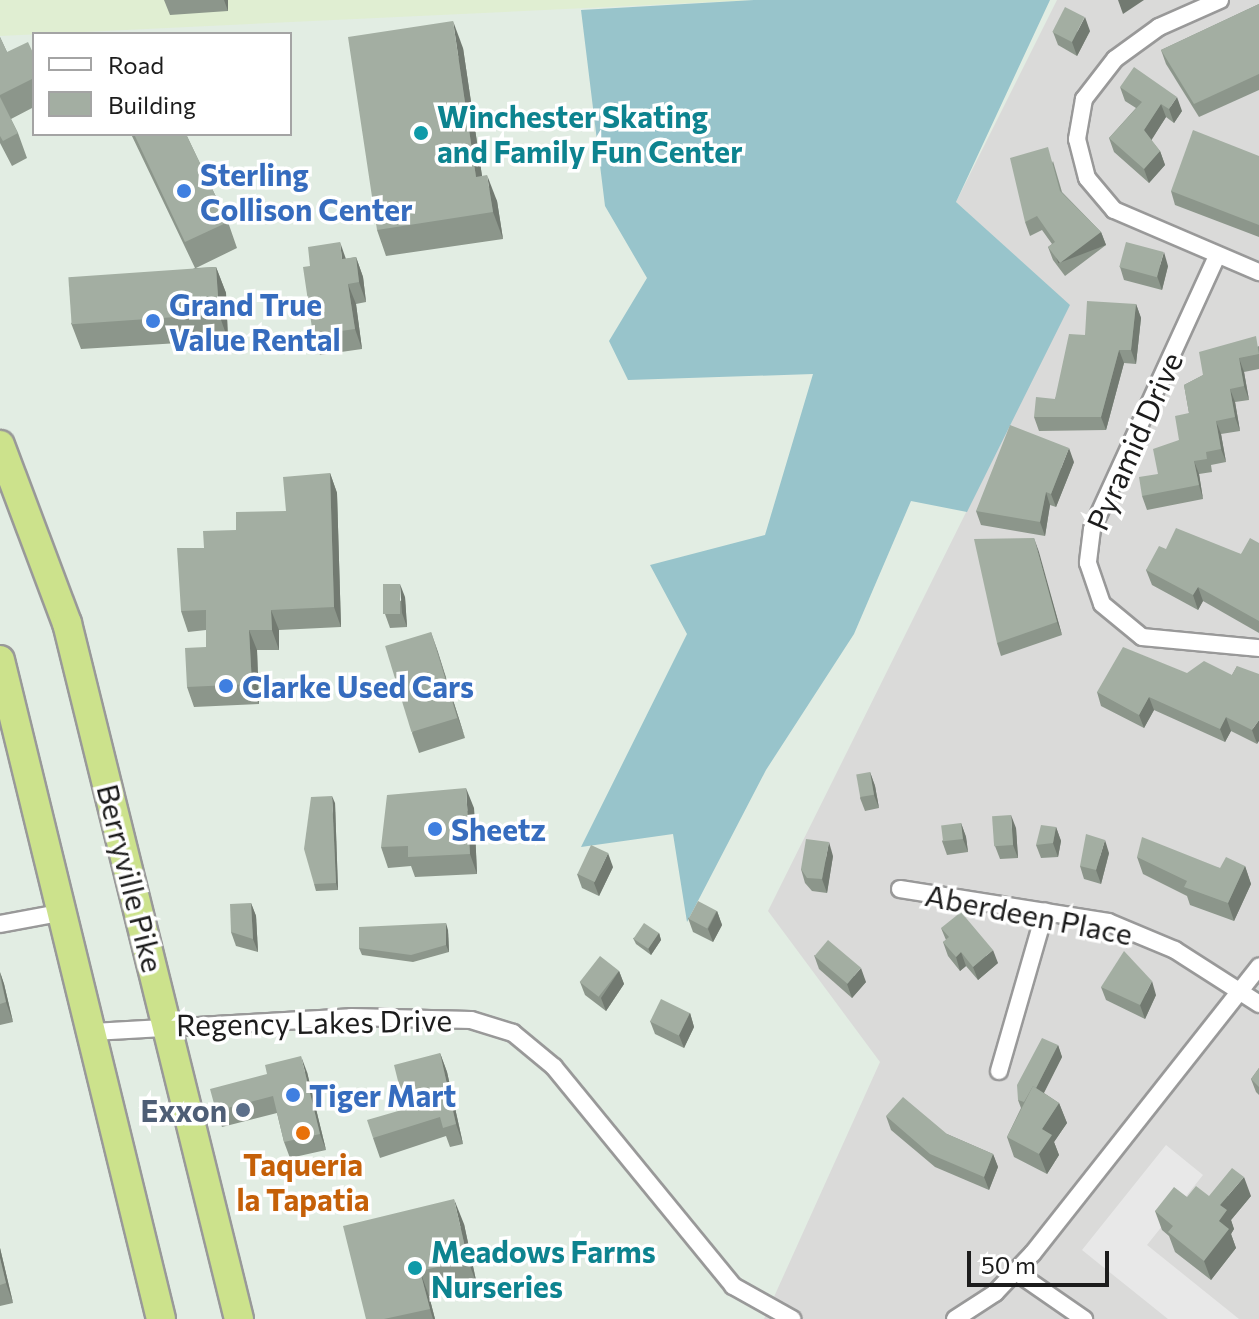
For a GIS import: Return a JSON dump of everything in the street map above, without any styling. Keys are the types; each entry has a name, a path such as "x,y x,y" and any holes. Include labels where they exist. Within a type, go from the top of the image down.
{"highway":[{"name":"Berryville Pike","path":"0,445 67,623 239,1319"},
{"path":"0,660 161,1319"}],"street":[{"path":"1220,0 1159,27 1115,59 1084,99 1077,139 1087,178 1114,210 1259,272"},
{"name":"Pyramid Drive","path":"1217,256 1092,529 1088,563 1102,604 1142,637 1259,648"},
{"name":"Aberdeen Place","path":"900,889 1045,912 1146,935 1259,1004"},
{"path":"0,924 64,912"},
{"path":"999,1071 1045,912"},
{"path":"955,1319 1016,1272 1259,967"},
{"name":"Regency Lakes Drive","path":"93,1032 167,1024 449,1018 513,1033 554,1067 733,1286 792,1319"},
{"path":"1016,1272 1084,1319"}],"shaded area":[{"path":"0,0 754,0 32,32 32,34 0,36"},
{"path":"754,0 1050,0 956,202 1070,305 967,512 911,501 854,634 766,770 687,922 673,834 581,847 687,634 650,565 765,535 813,374 628,380 609,341 647,278 605,206 581,10"},
{"path":"1057,0 1259,0 1259,1319 764,1319 880,1062 768,911 1069,305 956,202"},
{"path":"1166,1145 1203,1175 1147,1245 1239,1319 1168,1319 1082,1250"}],"building":[{"path":"1259,4 1259,74 1194,104 1161,50"},
{"path":"1065,7 1085,17 1072,42 1052,32"},
{"name":"Winchester Skating and Family Fun Center","path":"453,21 476,177 487,175 493,212 377,230 348,37"},
{"path":"0,37 7,52 28,42 32,51 32,79 0,95"},
{"path":"1134,67 1177,97 1169,109 1161,104 1144,130 1160,151 1144,169 1109,138 1142,102 1120,87"},
{"path":"0,97 18,133 3,141 0,136"},
{"path":"1193,130 1259,156 1259,225 1171,191"},
{"name":"Sterling Collison Center","path":"135,136 187,136 228,222 185,242"},
{"path":"1048,147 1060,191 1101,232 1060,263 1048,247 1055,242 1037,216 1025,222 1010,158"},
{"path":"340,242 342,259 356,257 359,282 348,284 355,329 313,335 303,267 310,266 308,247"},
{"path":"1126,242 1164,252 1157,277 1119,267"},
{"path":"216,267 219,314 72,324 68,277"},
{"path":"1087,301 1136,304 1131,350 1119,350 1101,417 1034,417 1036,397 1055,399 1069,334 1085,335"},
{"path":"1256,336 1259,354 1239,358 1244,386 1230,389 1235,417 1216,421 1221,449 1206,452 1207,459 1194,461 1199,485 1142,496 1139,477 1158,474 1153,449 1179,440 1175,416 1189,413 1184,385 1203,375 1199,352"},
{"path":"1010,425 1069,448 1051,494 1046,492 1040,522 976,511"},
{"path":"330,473 334,607 271,610 272,630 249,630 252,684 187,687 185,648 206,647 206,610 181,611 177,548 204,548 203,531 236,530 236,512 286,511 283,477"},
{"path":"1176,528 1241,554 1250,538 1259,543 1259,621 1198,587 1193,595 1146,570 1159,546 1166,549"},
{"path":"1034,538 1057,622 997,643 974,539"},
{"path":"383,584 400,584 400,614 383,614"},
{"path":"431,632 457,718 411,732 385,646"},
{"path":"1123,647 1187,673 1204,661 1232,675 1237,666 1259,674 1259,720 1252,730 1226,717 1220,729 1149,697 1139,715 1097,692"},
{"path":"870,772 874,795 860,797 856,774"},
{"name":"Sheetz","path":"466,788 470,854 408,857 408,846 381,847 387,795"},
{"path":"332,796 336,883 314,884 304,849 311,797"},
{"path":"1011,815 1013,845 994,846 992,816"},
{"path":"961,823 963,839 943,841 941,825"},
{"path":"1041,825 1056,827 1053,843 1036,845"},
{"path":"1086,834 1105,840 1096,870 1080,866"},
{"path":"1142,837 1220,868 1226,857 1245,866 1228,903 1184,887 1187,881 1137,857"},
{"path":"806,839 829,842 822,879 807,878 801,869"},
{"path":"591,845 608,853 595,882 577,874"},
{"path":"698,901 717,911 707,929 689,919"},
{"path":"251,903 253,939 231,932 230,904"},
{"path":"961,912 993,950 973,967 961,952 956,957 943,942 949,937 941,928"},
{"path":"446,923 446,945 411,955 359,948 359,927"},
{"path":"644,923 659,933 648,949 633,939"},
{"path":"828,940 861,968 847,984 815,956"},
{"path":"1124,951 1152,981 1140,1005 1101,987"},
{"path":"600,956 619,971 599,997 580,982"},
{"path":"0,977 6,1002 0,1004"},
{"path":"661,999 690,1013 679,1035 650,1021"},
{"path":"1042,1038 1058,1045 1036,1088 1033,1086 1024,1102 1018,1100 1017,1085"},
{"path":"440,1053 456,1124 443,1128 440,1117 373,1138 367,1120 405,1109 394,1065"},
{"path":"301,1056 320,1134 284,1142 273,1096 216,1111 210,1089 267,1074 265,1065"},
{"path":"1259,1068 1259,1087 1251,1079"},
{"path":"1033,1086 1059,1103 1042,1129 1052,1135 1039,1154 1007,1137"},
{"path":"903,1097 947,1134 993,1154 984,1177 930,1154 886,1116"},
{"path":"1232,1168 1244,1177 1220,1205 1227,1210 1219,1221 1229,1229 1204,1261 1168,1232 1173,1226 1155,1211 1174,1187 1187,1197 1196,1186 1209,1196"},
{"path":"454,1199 468,1260 420,1271 430,1309 384,1319 366,1319 343,1226"},
{"path":"0,1258 6,1283 0,1285"}],"place":[{"name":"Winchester Skating and Family Fun Center","path":"421,133"},
{"name":"Sterling Collison Center","path":"184,191"},
{"name":"Grand True Value Rental","path":"153,321"},
{"name":"Clarke Used Cars","path":"226,686"},
{"name":"Sheetz","path":"435,829"},
{"name":"Tiger Mart","path":"293,1095"},
{"name":"Exxon","path":"243,1110"},
{"name":"Taqueria la Tapatia","path":"303,1133"},
{"name":"Meadows Farms Nurseries","path":"415,1268"}]}
